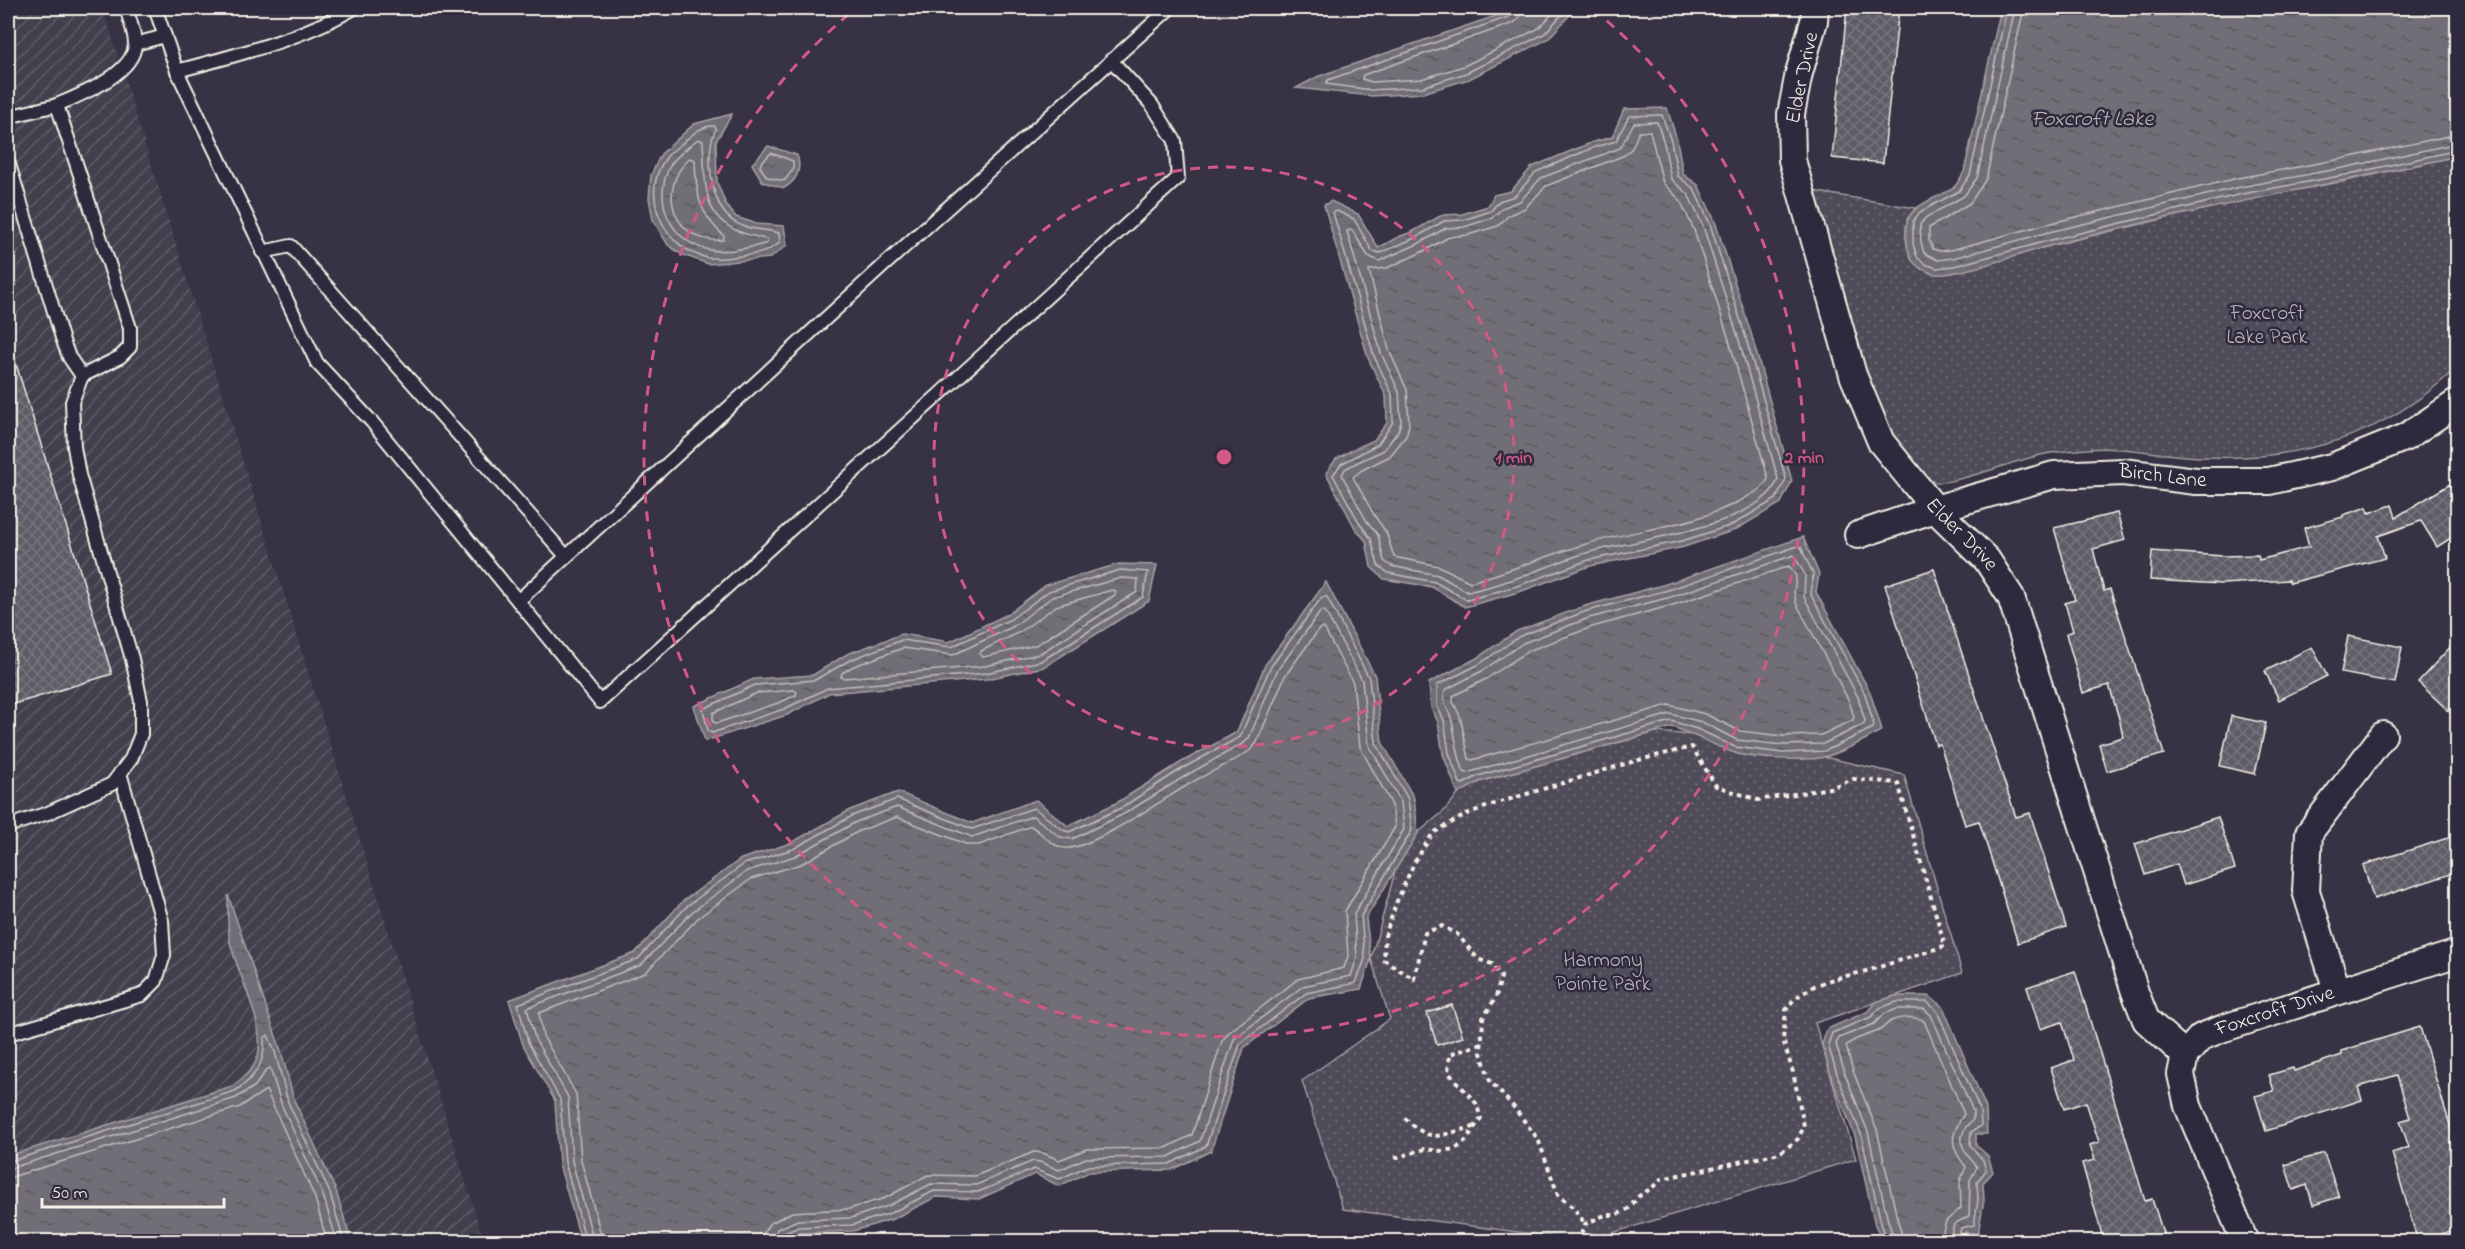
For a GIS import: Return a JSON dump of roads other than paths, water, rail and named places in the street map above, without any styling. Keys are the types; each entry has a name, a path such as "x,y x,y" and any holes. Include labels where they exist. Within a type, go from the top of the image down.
{"street":[{"name":"Elder Drive","path":"1815,8 1814,21 1799,73 1791,114 1792,160 1853,375 1881,442 1935,509 1987,560 2011,597 2135,992 2146,1020 2186,1055"},
{"name":"Birch Lane","path":"1858,535 1935,509 2054,475 2123,472 2196,481 2269,482 2332,467 2406,437 2457,402"},
{"path":"2337,990 2306,891 2309,833 2383,735"},
{"name":"Foxcroft Drive","path":"2186,1055 2200,1037 2337,990 2457,953"},
{"path":"2186,1055 2181,1074 2188,1106 2245,1242"}],"lane":[{"path":"8,117 57,105 85,93 121,70 129,60 135,44 126,8"},
{"path":"155,8 177,71 317,363 372,422 600,702 1178,178 1175,141 1152,105 1111,60"},
{"path":"177,71 244,53 340,16 354,8"},
{"path":"518,601 1170,8"},
{"path":"135,44 165,36"},
{"path":"8,826 48,813 111,784 131,759 141,734 141,701 132,659 79,475 74,447 72,402 82,376 120,357 130,347 130,328 57,105"},
{"path":"8,161 63,341 69,357 82,376"},
{"path":"262,252 291,246 566,556"},
{"path":"8,1034 142,994 156,981 164,956 162,921 120,773"}],"water":[{"path":"1519,8 1576,8 1548,39 1469,79 1423,93 1372,96 1296,88 1319,76"},
{"name":"Foxcroft Lake","path":"2001,8 2457,8 2457,156 2147,222 1957,272 1935,274 1925,271 1911,258 1906,238 1906,226 1909,218 1920,205 1954,187 1964,172"},
{"path":"1667,108 1677,140 1683,174 1698,185 1715,221 1751,333 1792,481 1781,503 1735,530 1684,547 1590,566 1519,592 1465,607 1432,587 1384,579 1371,567 1366,541 1355,528 1326,473 1336,459 1374,440 1387,423 1386,396 1368,358 1324,205 1331,201 1358,214 1378,248 1442,215 1462,214 1488,206 1494,195 1511,191 1532,167 1593,142 1612,137 1624,109"},
{"path":"732,114 716,141 717,182 726,205 736,217 757,224 784,226 787,245 770,258 708,264 681,254 668,245 653,220 649,198 651,175 661,154 694,124"},
{"path":"768,146 797,155 799,170 792,182 784,188 763,182 752,164"},
{"path":"1803,537 1819,574 1816,592 1870,692 1882,730 1849,748 1828,756 1794,759 1740,754 1672,727 1479,782 1458,794 1443,754 1438,722 1431,708 1429,683 1475,659 1517,631 1585,606 1666,584"},
{"path":"1119,564 1157,565 1149,601 1044,667 987,679 829,693 787,715 705,741 694,706 754,679 813,675 847,654 902,634 949,642 1008,614 1046,585"},
{"path":"1326,582 1375,676 1382,742 1414,798 1418,833 1366,918 1371,959 1361,989 1309,998 1244,1048 1211,1151 1171,1170 1089,1172 1059,1186 1035,1174 979,1199 936,1197 893,1219 853,1231 800,1233 779,1241 747,1239 743,1242 581,1241 559,1164 555,1101 523,1045 509,1000 635,953 683,901 741,859 791,843 850,810 898,792 972,823 1036,800 1068,826 1118,802 1180,763 1237,732 1265,665"},
{"path":"228,895 281,1051 294,1100 336,1191 351,1241 8,1241 8,1156 232,1086 253,1066 258,1056 259,1038 253,1011 230,942"},
{"path":"1895,996 1929,996 1943,1007 1986,1108 1987,1134 1976,1134 1976,1145 1988,1156 1993,1172 1983,1183 1984,1200 1978,1234 1965,1232 1961,1241 1883,1241 1875,1225 1855,1136 1832,1079 1822,1044 1827,1029 1869,1011 1876,1002"}],"park label":[{"name":"Foxcroft Lake Park","path":"2267,326"},
{"name":"Harmony Pointe Park","path":"1603,973"}]}
